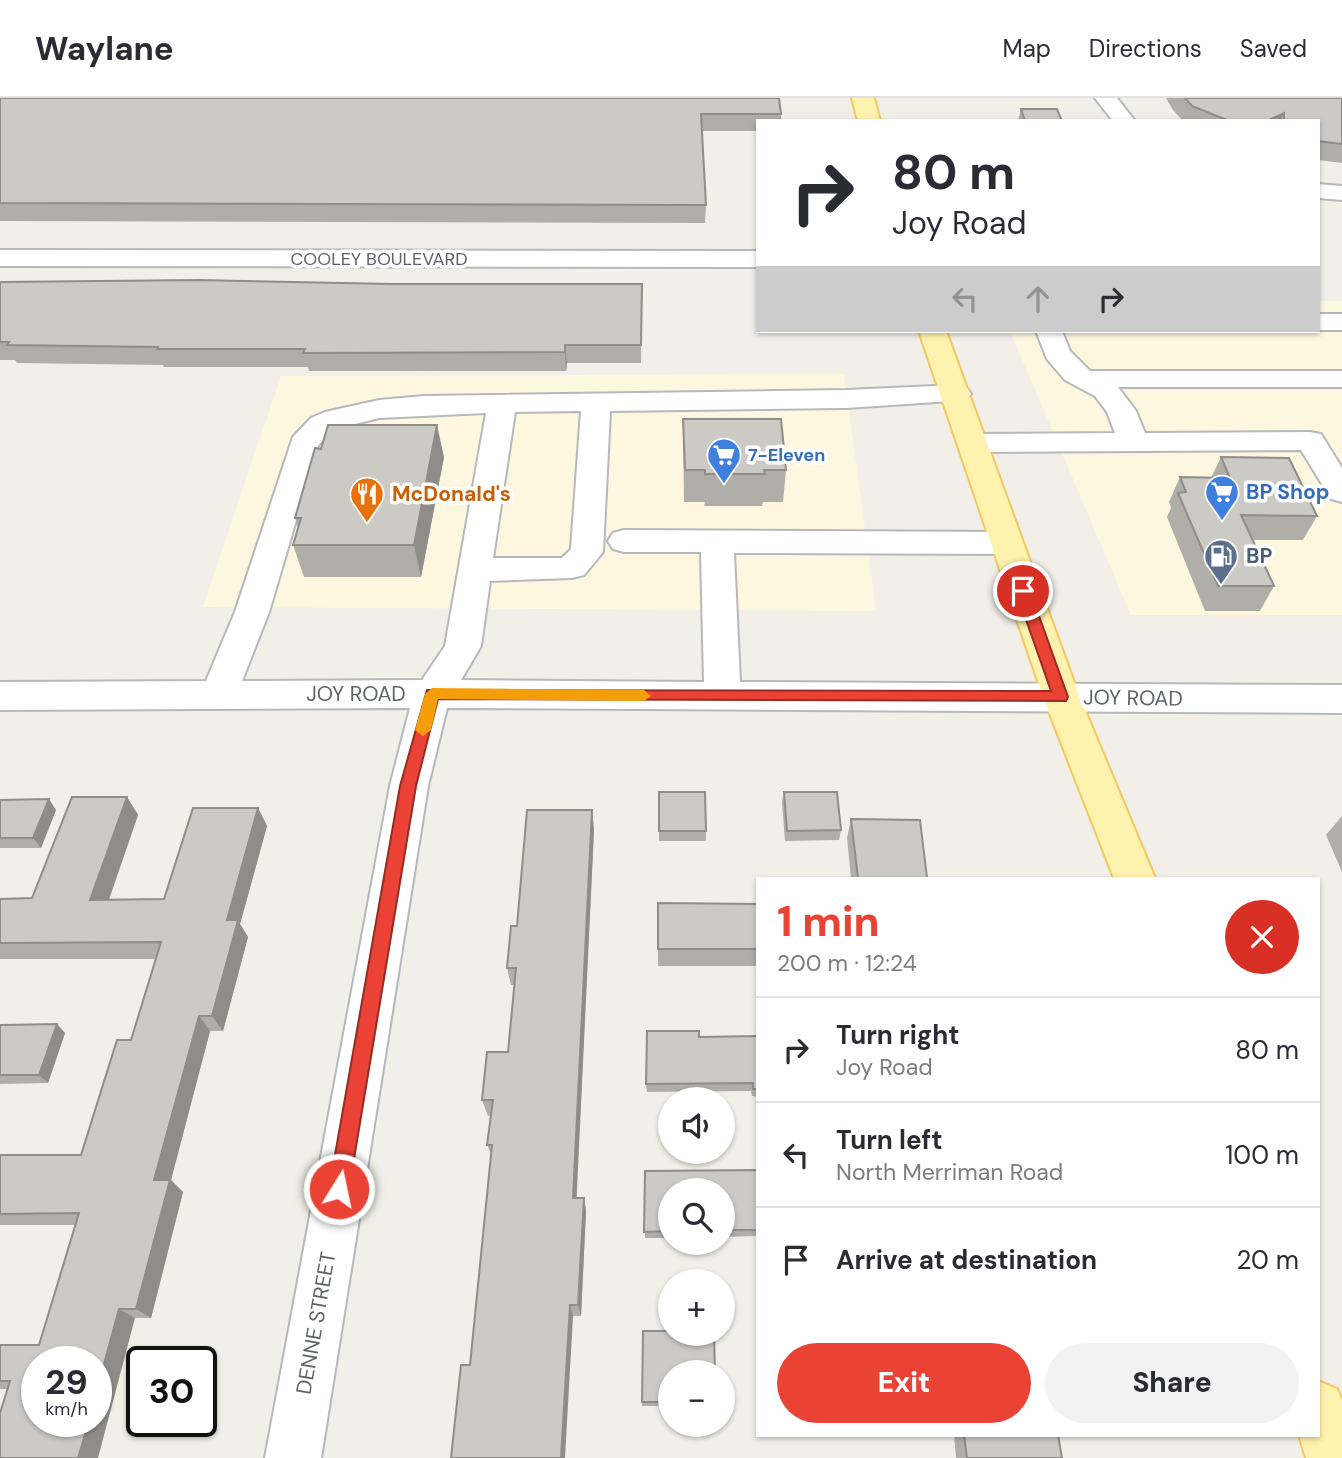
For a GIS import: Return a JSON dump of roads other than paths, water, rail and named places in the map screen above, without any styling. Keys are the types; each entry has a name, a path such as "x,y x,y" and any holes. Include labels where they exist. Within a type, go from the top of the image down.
{"main road":[{"path":"863,98 868,119"},
{"path":"933,333 957,394 1061,697 1135,877"},
{"path":"1320,1414 1334,1458"}],"street":[{"path":"1107,98 1123,119"},
{"path":"1320,191 1342,193"},
{"name":"COOLEY BOULEVARD","path":"0,258 756,259"},
{"path":"1320,322 1342,322"},
{"path":"1050,333 1057,353 1074,374 1105,390 1121,411 1133,441"},
{"path":"1085,379 1342,379"},
{"path":"218,695 252,612 304,444 313,430 335,418 370,411 502,402 846,399 957,394"},
{"path":"432,694 458,658 463,646 502,402"},
{"path":"477,570 564,569 580,561 587,552 596,402"},
{"path":"1310,441 1342,492"},
{"path":"974,443 1342,441"},
{"path":"624,541 1006,543"},
{"path":"717,541 723,696"},
{"name":"JOY ROAD","path":"0,696 432,694 1342,699"},
{"name":"DENNE STREET","path":"293,1458 408,786 432,694"}],"place":[{"name":"7-Eleven","path":"724,485"},
{"name":"BP Shop","path":"1222,522"},
{"name":"McDonald's","path":"367,524"},
{"name":"BP","path":"1221,586"}]}
